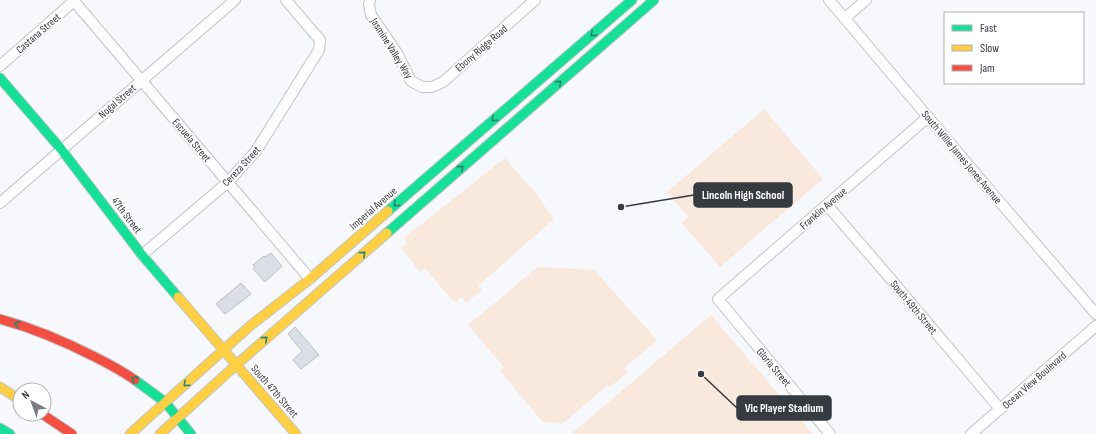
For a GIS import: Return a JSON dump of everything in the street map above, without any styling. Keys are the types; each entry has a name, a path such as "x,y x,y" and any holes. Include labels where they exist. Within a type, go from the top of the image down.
{"main road":[{"name":"Imperial Avenue","path":"130,434 250,326 310,278 632,0"},
{"path":"160,434 236,365 654,0"},
{"name":"47th Street","path":"0,78 62,149 142,255 236,365"},
{"path":"0,319 66,342 124,372 165,402 191,434"},
{"name":"South 47th Street","path":"236,365 296,434"},
{"path":"0,386 12,394"},
{"path":"52,421 72,434"},
{"path":"0,428 10,434"}],"street":[{"name":"Escuela Street","path":"75,0 310,278"},
{"name":"Castana Street","path":"0,66 75,0"},
{"name":"Nogal Street","path":"0,203 235,0"},
{"name":"Cereza Street","path":"142,255 228,182 256,151 320,50 320,40 286,0"},
{"name":"Ebony Ridge Road","path":"422,87 432,87 442,82 535,0"},
{"path":"636,0 644,9"},
{"name":"South Willie James Jones Avenue","path":"829,0 999,202 1096,314"},
{"path":"845,18 866,0"},
{"name":"Jasmine Valley Way","path":"370,3 371,15 397,54 411,81 422,87"},
{"name":"Franklin Avenue","path":"718,299 928,117"},
{"name":"South 49th Street","path":"827,205 1000,409"},
{"name":"Gloria Street","path":"718,299 830,434"},
{"name":"Ocean View Boulevard","path":"971,434 1096,326"}],"shaded area":[{"path":"764,109 823,179 720,267 682,223 688,217 667,192"},
{"path":"505,158 540,198 554,219 478,286 482,290 466,303 461,297 457,301 453,301 425,268 420,272 401,248 407,242 404,238"},
{"path":"538,267 594,270 657,340 624,368 628,372 610,387 608,385 562,424 543,422 500,371 504,367 468,325"},
{"path":"711,315 813,434 571,434"}],"building":[{"path":"271,253 282,266 265,282 253,269 255,267 253,265 264,256 265,257"},
{"path":"241,283 251,294 225,314 216,304"},
{"path":"295,327 319,355 301,369 293,360 302,351 288,334"}],"traffic: fast":[{"path":"388,211 632,0"},
{"path":"387,233 654,0"},
{"path":"0,78 61,149 142,255 178,297"},
{"path":"135,380 165,402 191,434"},
{"path":"0,428 10,434"}],"traffic: slow":[{"path":"130,434 250,326 310,279 388,211"},
{"path":"160,434 236,365 387,233"},
{"path":"178,297 296,434"},
{"path":"0,387 12,395"}],"traffic: jam":[{"path":"0,319 48,335 110,365 135,380"},
{"path":"52,421 72,434"}],"place":[{"name":"Lincoln High School","path":"621,207"},
{"name":"Vic Player Stadium","path":"701,374"}]}
